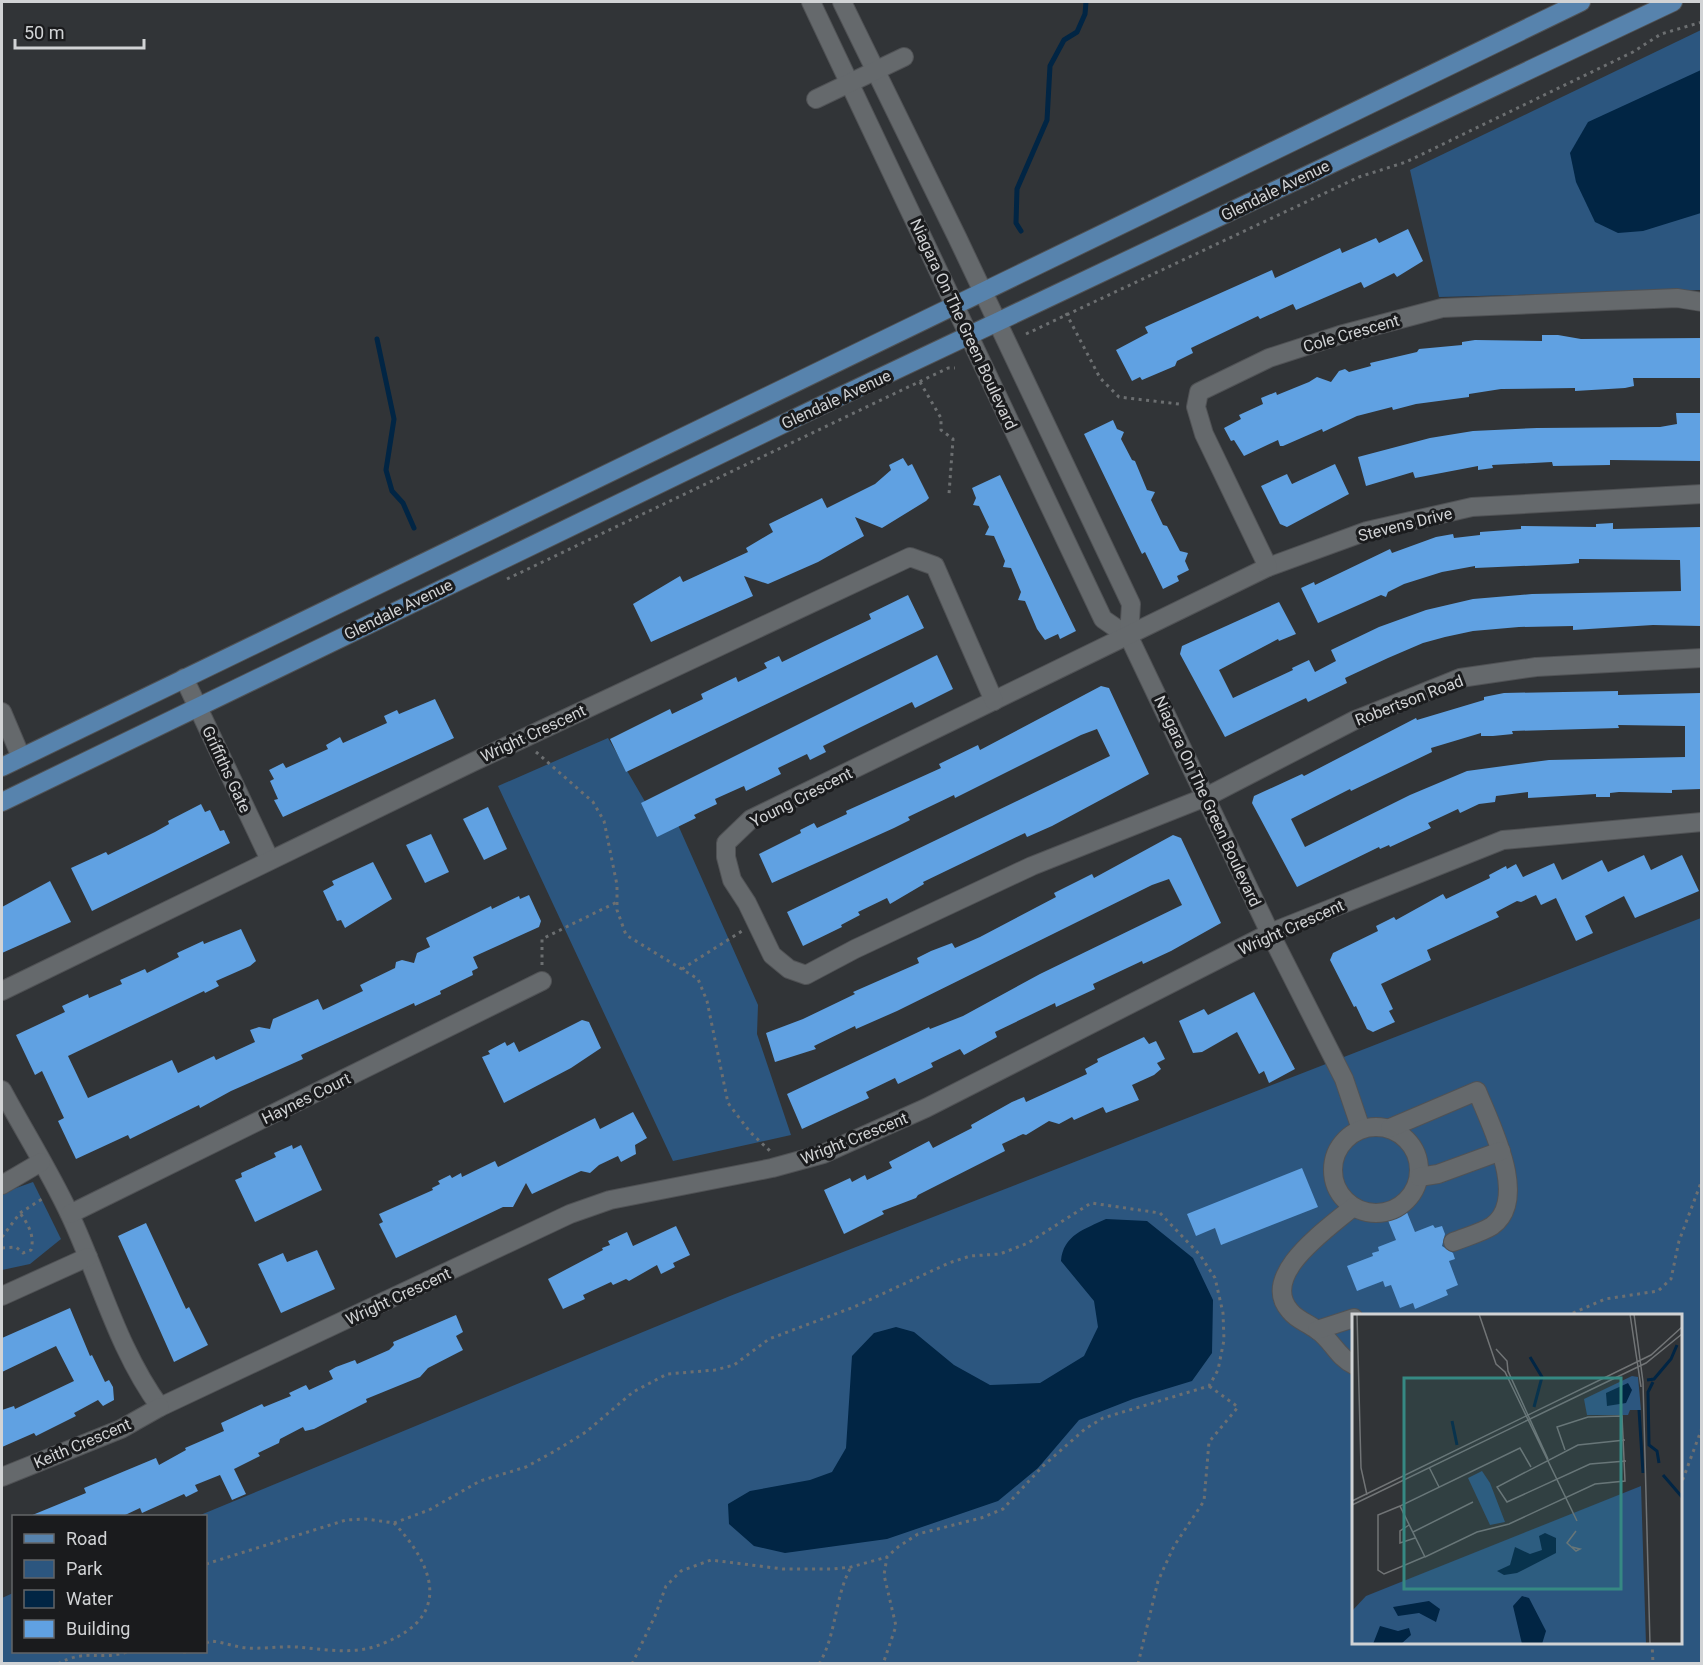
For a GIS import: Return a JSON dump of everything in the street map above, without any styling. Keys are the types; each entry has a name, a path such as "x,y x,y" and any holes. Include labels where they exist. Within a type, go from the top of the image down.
{"main road":[{"name":"Glendale Avenue","path":"2,767 1581,2"},
{"name":"Glendale Avenue","path":"2,802 197,706 996,323 1673,2"}],"street":[{"name":"Niagara On The Green Boulevard","path":"812,2 1103,619 1129,637"},
{"name":"Niagara On The Green Boulevard","path":"842,2 1131,604 1129,637 1270,933 1344,1079 1361,1129"},
{"path":"816,99 904,57"},
{"name":"Cole Crescent","path":"1196,407 1199,392 1269,358 1340,335 1442,308 1677,298 1701,302"},
{"path":"1196,407 1204,434 1268,567"},
{"name":"Stevens Drive","path":"1129,637 1268,567 1368,531 1472,507 1701,494"},
{"name":"Wright Crescent","path":"2,991 521,739 910,557 935,566 994,701"},
{"name":"Young Crescent","path":"1129,637 751,819 726,843 726,857 732,880 772,955 789,969 806,975 855,949 1032,866 1206,797"},
{"name":"Robertson Road","path":"1206,797 1355,720 1460,678 1536,667 1701,658"},
{"name":"Griffiths Gate","path":"184,678 270,860"},
{"path":"2,712 21,757"},
{"name":"Wright Crescent","path":"160,1407 570,1214 610,1200 785,1165 823,1154 927,1108 1270,933 1503,840 1701,822"},
{"name":"Haynes Court","path":"70,1214 543,981"},
{"path":"2,1090 70,1214 110,1315 146,1388 160,1407"},
{"path":"1390,1128 1477,1091 1507,1166 1506,1203 1502,1215 1491,1226 1452,1242"},
{"path":"1376,1126 1390,1128 1404,1136 1414,1147 1419,1161 1419,1177 1415,1190 1407,1201 1395,1209 1382,1213 1368,1212 1353,1206 1336,1187 1333,1173 1334,1159 1344,1141 1361,1129 1376,1126"},
{"path":"1419,1177 1438,1174 1501,1151"},
{"path":"2,1185 41,1162"},
{"path":"1352,1364 1346,1361 1334,1344 1289,1311 1283,1299 1282,1281 1291,1262 1353,1206"},
{"path":"2,1296 88,1257"},
{"path":"1317,1330 1352,1318"},
{"name":"Keith Crescent","path":"2,1477 121,1429 160,1407"}],"path":[{"path":"1026,334 1359,177 1406,162 1633,52 1661,34 1701,22"},
{"path":"1066,314 1100,378 1119,397 1196,407"},
{"path":"920,382 941,418 941,430 953,439 949,494"},
{"path":"521,739 593,802 604,821 617,885 616,910 626,935 698,979 707,1001 728,1103 750,1132 785,1165"},
{"path":"543,981 542,939 617,902"},
{"path":"681,969 756,922"},
{"path":"1571,1314 1605,1299 1658,1291 1671,1279 1679,1241 1701,1180"},
{"path":"2,1237 20,1213 56,1190"},
{"path":"207,1564 346,1520 366,1519 394,1523 429,1510 480,1481 526,1467 586,1432 633,1392 667,1374 716,1370 734,1365 769,1339 854,1306 949,1263 970,1256 1000,1254 1028,1243 1091,1203 1160,1213 1200,1255 1215,1278 1223,1313 1224,1340 1218,1370 1209,1386 1103,1418 1085,1429 1043,1466 1003,1509 959,1524 918,1534 887,1557 851,1567 783,1569 711,1560 681,1571 666,1586 632,1664"},
{"path":"2,1248 16,1247 23,1253 31,1250 33,1244 29,1224 20,1213"},
{"path":"1138,1664 1158,1581 1174,1546 1204,1501 1209,1442 1238,1407 1209,1386"},
{"path":"1682,1481 1701,1428"},
{"path":"207,1643 211,1641 246,1648 293,1647 352,1651 383,1643 410,1630 421,1620 430,1587 424,1564 412,1542 394,1523"},
{"path":"883,1664 896,1626 884,1575 887,1557"},
{"path":"819,1664 829,1643 835,1606 851,1567"},
{"path":"1652,1644 1653,1664"},
{"path":"58,1664 82,1653 112,1656 124,1653"}],"green space":[{"path":"1701,30 1701,290 1439,297 1410,170"},
{"path":"608,738 658,824 678,825 758,1005 757,1034 791,1135 673,1161 498,786"},
{"path":"1701,918 1701,1663 2,1664 2,1598 12,1593 12,1653 207,1653 207,1515 200,1515 730,1296"},
{"path":"33,1182 61,1239 30,1264 2,1270 2,1193"}],"water":[{"path":"1701,70 1701,213 1643,231 1618,233 1595,222 1576,182 1570,153 1588,122"},
{"path":"1106,1219 1147,1221 1193,1258 1213,1300 1212,1353 1192,1381 1133,1399 1079,1420 1038,1468 998,1501 887,1539 785,1553 754,1546 729,1524 728,1504 750,1491 810,1480 832,1472 846,1448 852,1356 874,1333 896,1327 914,1332 954,1365 990,1385 1040,1383 1084,1356 1098,1327 1094,1301 1061,1261 1066,1245 1076,1234"}],"building":[{"path":"1408,229 1423,261 1397,277 1394,273 1364,288 1361,282 1296,310 1293,304 1260,319 1258,316 1191,348 1193,353 1177,361 1175,366 1142,380 1140,377 1132,381 1116,350 1148,333 1145,327 1272,270 1275,278 1340,248 1342,253 1376,238 1379,243"},
{"path":"1542,335 1581,339 1701,338 1701,378 1633,378 1634,386 1575,391 1575,388 1501,389 1393,410 1392,407 1357,416 1323,432 1322,429 1283,446 1280,446 1278,440 1244,456 1234,440 1231,441 1224,428 1241,419 1239,415 1263,404 1261,398 1276,392 1277,395 1317,377 1331,382 1339,371 1345,369 1349,372 1371,366 1370,363 1417,352 1419,349 1462,345 1462,342 1475,340 1542,341"},
{"path":"1676,413 1701,413 1701,461 1610,460 1610,465 1553,466 1552,462 1492,465 1493,468 1478,470 1478,466 1415,478 1413,472 1366,486 1358,457 1430,438 1473,431 1660,427 1677,424"},
{"path":"1113,420 1117,429 1124,432 1121,439 1132,460 1135,461 1147,490 1155,492 1151,500 1163,525 1167,526 1180,551 1188,553 1185,561 1189,570 1177,576 1179,581 1163,589 1145,552 1142,554 1084,434"},
{"path":"903,458 908,466 912,464 929,498 926,501 882,528 855,517 864,536 818,562 768,584 744,576 753,596 651,642 633,604 680,576 683,582 748,552 746,548 773,532 769,524 822,498 827,508 875,484 891,470 889,465"},
{"path":"1335,464 1349,494 1287,527 1280,524 1261,486 1287,474 1292,484"},
{"path":"1000,475 1076,631 1060,639 1058,634 1045,640 1037,629 1025,601 1018,600 1021,592 1011,568 1003,567 1005,561 994,536 985,535 989,527 979,506 973,505 976,498 972,488"},
{"path":"1613,523 1613,529 1701,527 1701,626 1653,625 1573,630 1573,626 1519,627 1473,631 1445,637 1423,643 1388,658 1345,678 1347,683 1308,702 1306,698 1225,737 1180,654 1182,646 1279,602 1296,634 1279,641 1278,639 1219,670 1233,698 1309,660 1315,672 1336,661 1331,650 1379,627 1426,610 1473,599 1532,594 1681,591 1680,560 1579,559 1579,563 1569,564 1475,568 1475,566 1442,572 1404,584 1388,592 1386,597 1381,595 1318,623 1301,588 1314,582 1315,585 1390,549 1392,553 1436,537 1453,534 1454,538 1480,535 1480,532 1521,529 1521,526 1596,527 1596,524"},
{"path":"908,595 924,628 626,772 610,739 670,709 672,714 703,699 701,694 736,677 738,682 767,668 764,663 779,656 782,662 871,619 869,614"},
{"path":"937,655 953,689 915,708 912,702 859,728 823,746 826,752 810,760 807,754 778,768 781,774 746,791 744,786 715,799 717,804 694,815 696,818 657,837 641,803"},
{"path":"1101,686 1109,688 1149,774 1052,826 1027,837 1025,833 923,882 924,884 890,904 887,898 858,912 860,915 841,925 842,927 803,946 787,912 1110,756 1097,729 1081,735 955,798 954,795 908,817 910,820 894,828 772,883 759,854 801,833 800,830 814,823 817,828 847,814 846,811 941,768 939,764 978,745 980,750"},
{"path":"1618,691 1618,695 1701,693 1701,789 1672,790 1672,793 1619,792 1610,793 1610,797 1596,797 1596,794 1528,798 1528,792 1496,796 1495,802 1479,804 1460,813 1458,809 1428,823 1431,828 1390,847 1389,845 1380,849 1379,847 1297,887 1252,803 1254,796 1302,774 1304,776 1416,718 1417,720 1484,700 1484,697 1504,693","holes":["1618,725 1685,726 1685,757 1549,760 1467,771 1410,795 1305,847 1291,819 1432,752 1431,748 1481,733 1481,736 1493,736 1513,734 1512,731 1619,728"]},
{"path":"435,699 454,738 283,817 274,800 278,799 270,781 274,779 269,770 283,763 286,768 328,749 326,745 340,737 343,743 387,723 384,716 397,710 399,714"},
{"path":"201,804 205,812 210,810 220,831 224,830 230,843 92,911 71,868 106,852 108,855 155,832 169,824 168,821"},
{"path":"488,807 507,849 484,860 463,819"},
{"path":"431,834 449,872 425,883 406,845"},
{"path":"1173,835 1181,838 1221,923 1171,951 1143,964 1142,961 1093,984 1095,989 1056,1007 1055,1003 995,1032 997,1037 964,1055 960,1049 931,1063 933,1067 898,1084 895,1078 866,1092 869,1098 802,1129 787,1094 929,1027 930,1029 963,1016 1040,974 1182,905 1169,879 1152,885 897,1011 856,1029 855,1026 814,1046 816,1049 775,1062 766,1033 803,1019 855,994 853,992 919,963 917,958 931,951 952,943 955,948 980,937 1056,897 1054,893 1092,874 1094,878"},
{"path":"1644,855 1651,870 1682,855 1699,891 1635,918 1624,896 1585,916 1593,933 1576,941 1556,898 1541,905 1536,895 1521,902 1517,901 1496,912 1499,917 1427,950 1431,960 1381,984 1393,1009 1389,1011 1395,1022 1373,1032 1367,1029 1330,960 1333,953 1378,931 1376,926 1394,917 1396,920 1443,894 1446,899 1490,878 1489,875 1506,866 1507,869 1516,864 1523,877 1554,863 1562,880 1602,860 1608,872"},
{"path":"373,862 392,899 345,928 341,920 337,921 323,891 334,885 332,881"},
{"path":"50,881 71,922 2,953 2,907"},
{"path":"529,895 541,921 539,927 473,957 478,968 472,971 473,975 440,991 441,994 415,1006 414,1003 301,1055 303,1059 231,1091 200,1108 199,1105 130,1139 128,1135 76,1159 58,1121 64,1118 42,1071 35,1075 16,1035 65,1012 62,1006 88,994 89,998 122,984 120,980 145,969 147,973 179,957 177,953 203,941 204,944 241,929 256,961 250,966 216,981 219,986 205,993 204,991 68,1056 88,1098 172,1060 178,1073 214,1056 216,1060 255,1042 250,1030 259,1027 270,1029 273,1019 318,999 323,1010 363,991 360,985 395,968 396,962 402,960 414,963 417,953 430,947 426,938 491,906 492,909 519,896 520,899"},
{"path":"1254,992 1295,1069 1269,1083 1264,1071 1259,1074 1237,1032 1202,1052 1193,1053 1179,1021 1204,1009 1208,1015"},
{"path":"582,1020 589,1022 601,1048 571,1068 504,1103 482,1057 490,1054 488,1051 505,1042 507,1046 514,1042 519,1052"},
{"path":"1144,1037 1149,1044 1156,1041 1165,1059 1157,1063 1161,1069 1154,1075 1132,1085 1139,1100 1106,1113 1103,1107 1074,1120 1072,1117 1059,1124 1049,1121 1026,1135 1023,1134 1002,1144 1005,1151 916,1198 882,1211 884,1214 844,1234 824,1190 850,1178 852,1182 865,1175 867,1180 892,1168 889,1162 929,1141 933,1148 972,1128 971,1125 1012,1102 1024,1097 1026,1102 1087,1074 1085,1069 1098,1062 1097,1059"},
{"path":"633,1112 647,1138 635,1145 636,1154 621,1162 618,1156 599,1165 590,1173 581,1171 532,1194 526,1183 513,1207 503,1207 396,1258 379,1224 383,1222 379,1214 433,1190 432,1188 440,1184 438,1181 450,1175 452,1178 461,1173 462,1177 495,1161 498,1167 595,1118 600,1129"},
{"path":"292,1145 293,1149 301,1145 322,1190 255,1222 235,1180 242,1177 241,1173 276,1157 274,1153"},
{"path":"1302,1168 1318,1207 1221,1245 1215,1228 1196,1236 1187,1214"},
{"path":"1406,1210 1415,1232 1433,1225 1435,1228 1442,1226 1445,1234 1442,1246 1453,1253 1455,1259 1449,1261 1458,1285 1446,1290 1448,1295 1415,1309 1413,1303 1400,1308 1391,1285 1385,1287 1383,1281 1357,1291 1347,1266 1373,1256 1372,1253 1379,1251 1378,1247 1396,1240 1387,1218"},
{"path":"146,1223 186,1309 189,1307 208,1345 174,1362 118,1236"},
{"path":"676,1226 690,1255 673,1263 675,1267 661,1274 657,1265 629,1281 626,1279 613,1285 611,1282 583,1295 585,1299 563,1309 548,1279 603,1250 602,1248 610,1245 608,1241 627,1232 633,1246"},
{"path":"317,1250 335,1289 281,1313 258,1264 283,1253 287,1262"},
{"path":"70,1308 90,1356 92,1355 105,1382 109,1380 113,1387 114,1400 103,1406 98,1400 74,1413 76,1416 36,1436 34,1433 2,1447 2,1410 14,1406 15,1409 74,1381 56,1346 2,1372 2,1338"},
{"path":"456,1315 463,1332 456,1336 463,1350 428,1368 420,1377 366,1399 367,1402 314,1429 305,1431 303,1427 280,1439 279,1443 258,1453 260,1456 234,1469 246,1494 232,1500 220,1475 195,1485 198,1491 186,1497 184,1494 142,1513 140,1508 125,1515 32,1515 86,1493 84,1488 156,1458 159,1465 186,1450 185,1448 224,1431 221,1423 262,1404 264,1407 291,1396 289,1393 306,1385 309,1390 333,1379 329,1371 355,1360 357,1364 389,1350 394,1345 393,1342"}],"waterway":[{"path":"1021,231 1016,223 1017,189 1047,120 1050,66 1064,40 1077,32 1085,14 1086,2"},
{"path":"377,339 394,419 386,470 392,491 403,503 414,528"}]}
